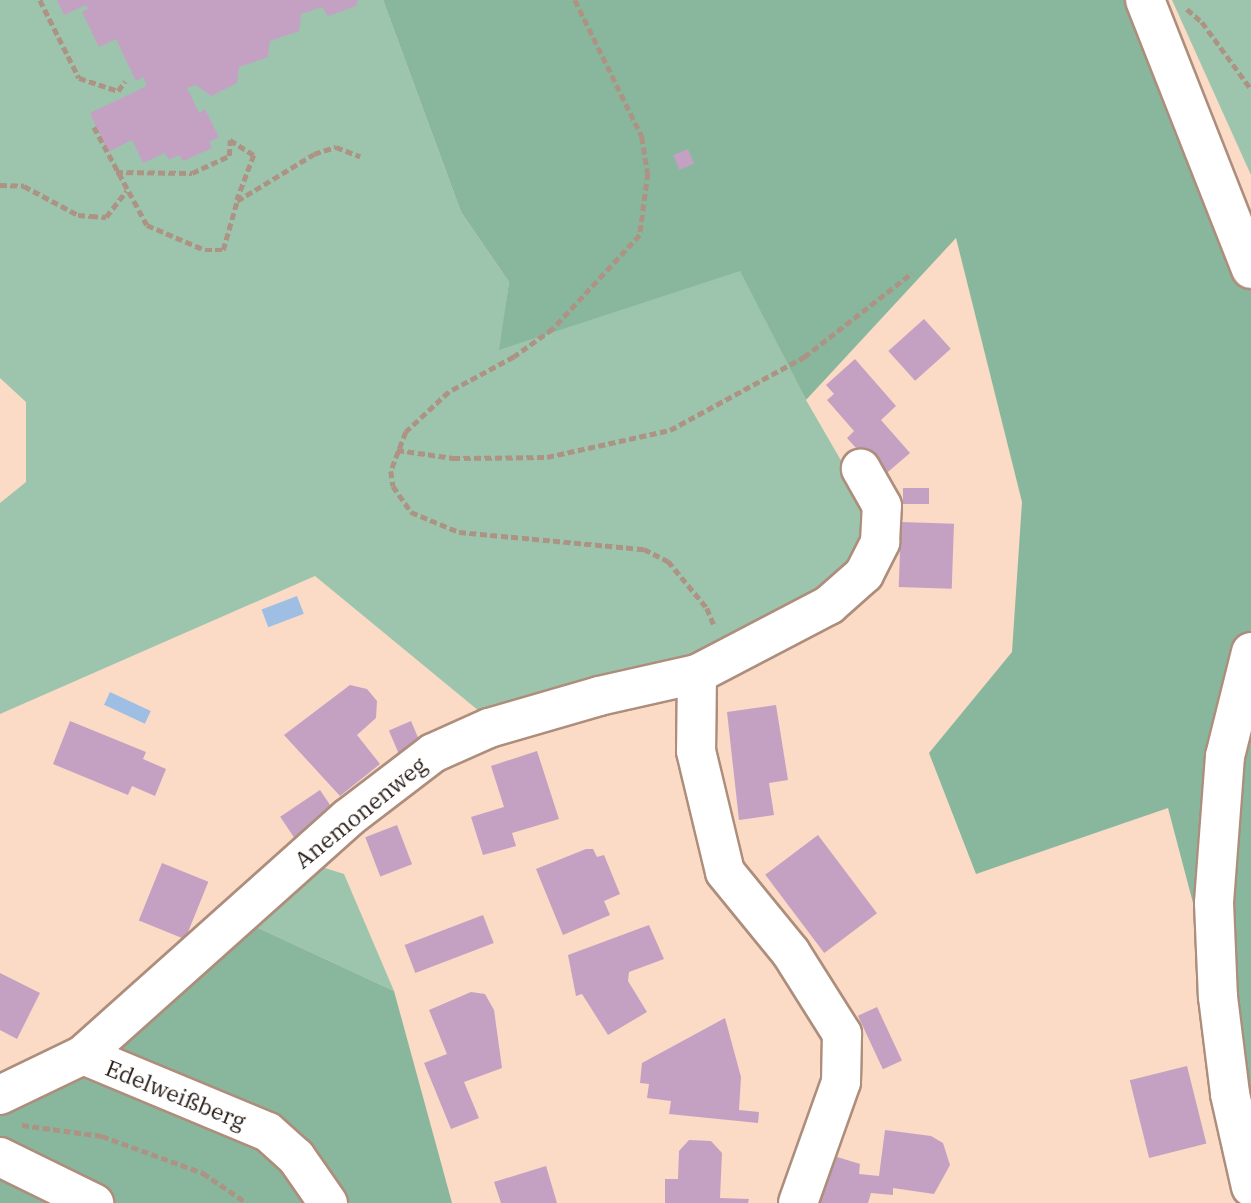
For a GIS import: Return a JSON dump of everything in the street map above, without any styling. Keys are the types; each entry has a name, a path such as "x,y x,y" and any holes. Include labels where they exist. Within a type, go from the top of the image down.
{"street":[{"path":"1145,0 1251,269"},
{"name":"Anemonenweg","path":"83,1055 348,818 432,753 489,728 711,667 829,605 871,565 880,542 882,506 861,469"},
{"path":"1251,652 1225,756 1214,903 1218,997 1230,1094 1251,1187"},
{"path":"711,667 696,751 725,872 792,953 842,1034 841,1082 798,1203"},
{"name":"Edelweißberg","path":"4,1125 83,1055 268,1132 296,1157 328,1203"},
{"path":"4,1125 94,1203"}],"path":[{"path":"40,0 79,78 118,91 125,81"},
{"path":"575,0 642,137 648,173 640,235 553,328 514,357 449,392 406,432 391,471 396,496 411,512 431,523 494,537 609,543 644,549 668,561 707,608 711,667"},
{"path":"1184,6 1202,22 1251,89"},
{"path":"94,128 116,172 126,191 147,225 205,250 223,250 254,155 230,139 229,156 192,173 116,172"},
{"path":"237,201 314,154 336,147 360,156"},
{"path":"0,185 24,186 78,215 106,217 126,191"},
{"path":"397,450 453,458 547,457 670,430 804,357 912,273"},
{"path":"4,1125 102,1136 202,1173 247,1203"}],"green space":[{"path":"0,0 383,0 461,212 509,282 500,349 740,270 806,400 872,514 845,581 692,659 479,711 315,576 0,714 0,503 26,482 26,402 0,378"},
{"path":"383,0 1131,0 1251,283 1251,1152 1237,1070 1168,808 976,874 929,753 1012,652 1022,502 956,238 806,400 740,271 499,350 509,282 461,212"},
{"path":"1172,0 1251,0 1251,175"},
{"path":"322,867 344,874 394,991 243,921 311,869"},
{"path":"243,921 394,991 452,1203 0,1203 0,1111"}],"water":[{"path":"297,596 304,614 268,627 262,610"},
{"path":"110,692 151,711 145,724 104,705"}],"building":[{"path":"57,0 358,0 356,6 328,16 322,7 301,14 299,31 270,41 268,57 239,67 237,83 211,96 196,85 187,88 199,113 205,109 219,137 209,142 212,148 183,161 179,155 169,160 165,153 143,163 132,140 108,152 90,113 147,86 143,77 136,81 116,39 99,47 82,12 88,9 86,5 64,15"},
{"path":"688,149 694,164 679,170 673,155"},
{"path":"924,319 951,349 915,381 888,351"},
{"path":"855,359 896,406 881,420 910,453 882,477 847,438 854,431 827,400 834,394 826,385"},
{"path":"903,488 929,488 929,504 903,504"},
{"path":"901,522 954,524 952,589 899,587"},
{"path":"350,685 367,689 377,701 376,718 357,735 380,764 340,796 284,735"},
{"path":"776,705 788,780 769,783 774,815 739,820 727,712"},
{"path":"70,721 146,752 143,759 166,769 155,796 132,786 128,795 53,764"},
{"path":"411,721 421,745 399,754 389,730"},
{"path":"537,751 559,819 512,833 516,846 483,855 471,817 504,807 491,766"},
{"path":"320,790 335,812 295,839 280,817"},
{"path":"397,825 412,864 380,876 365,837"},
{"path":"818,835 877,913 824,953 765,875"},
{"path":"586,849 593,849 597,857 604,855 620,894 604,901 610,915 563,935 536,869"},
{"path":"162,863 208,882 185,939 139,920"},
{"path":"483,915 494,943 415,973 405,945"},
{"path":"649,925 664,959 629,972 628,981 647,1012 608,1035 582,994 576,996 568,955"},
{"path":"0,973 40,993 17,1039 0,1030"},
{"path":"471,992 485,994 494,1010 502,1068 464,1082 479,1118 451,1129 424,1063 447,1054 429,1010"},
{"path":"877,1007 902,1060 883,1069 858,1016"},
{"path":"725,1018 741,1077 739,1110 759,1112 758,1123 669,1114 671,1101 647,1098 649,1084 640,1083 642,1063"},
{"path":"1187,1066 1206,1144 1149,1158 1130,1080"},
{"path":"885,1130 931,1136 943,1143 950,1165 934,1194 893,1188 893,1195 871,1193 868,1203 818,1203 834,1156 860,1164 859,1174 879,1176"},
{"path":"689,1140 711,1141 722,1153 720,1198 749,1199 748,1203 665,1203 665,1179 678,1179 679,1151"},
{"path":"546,1166 557,1203 501,1203 494,1182"}]}
